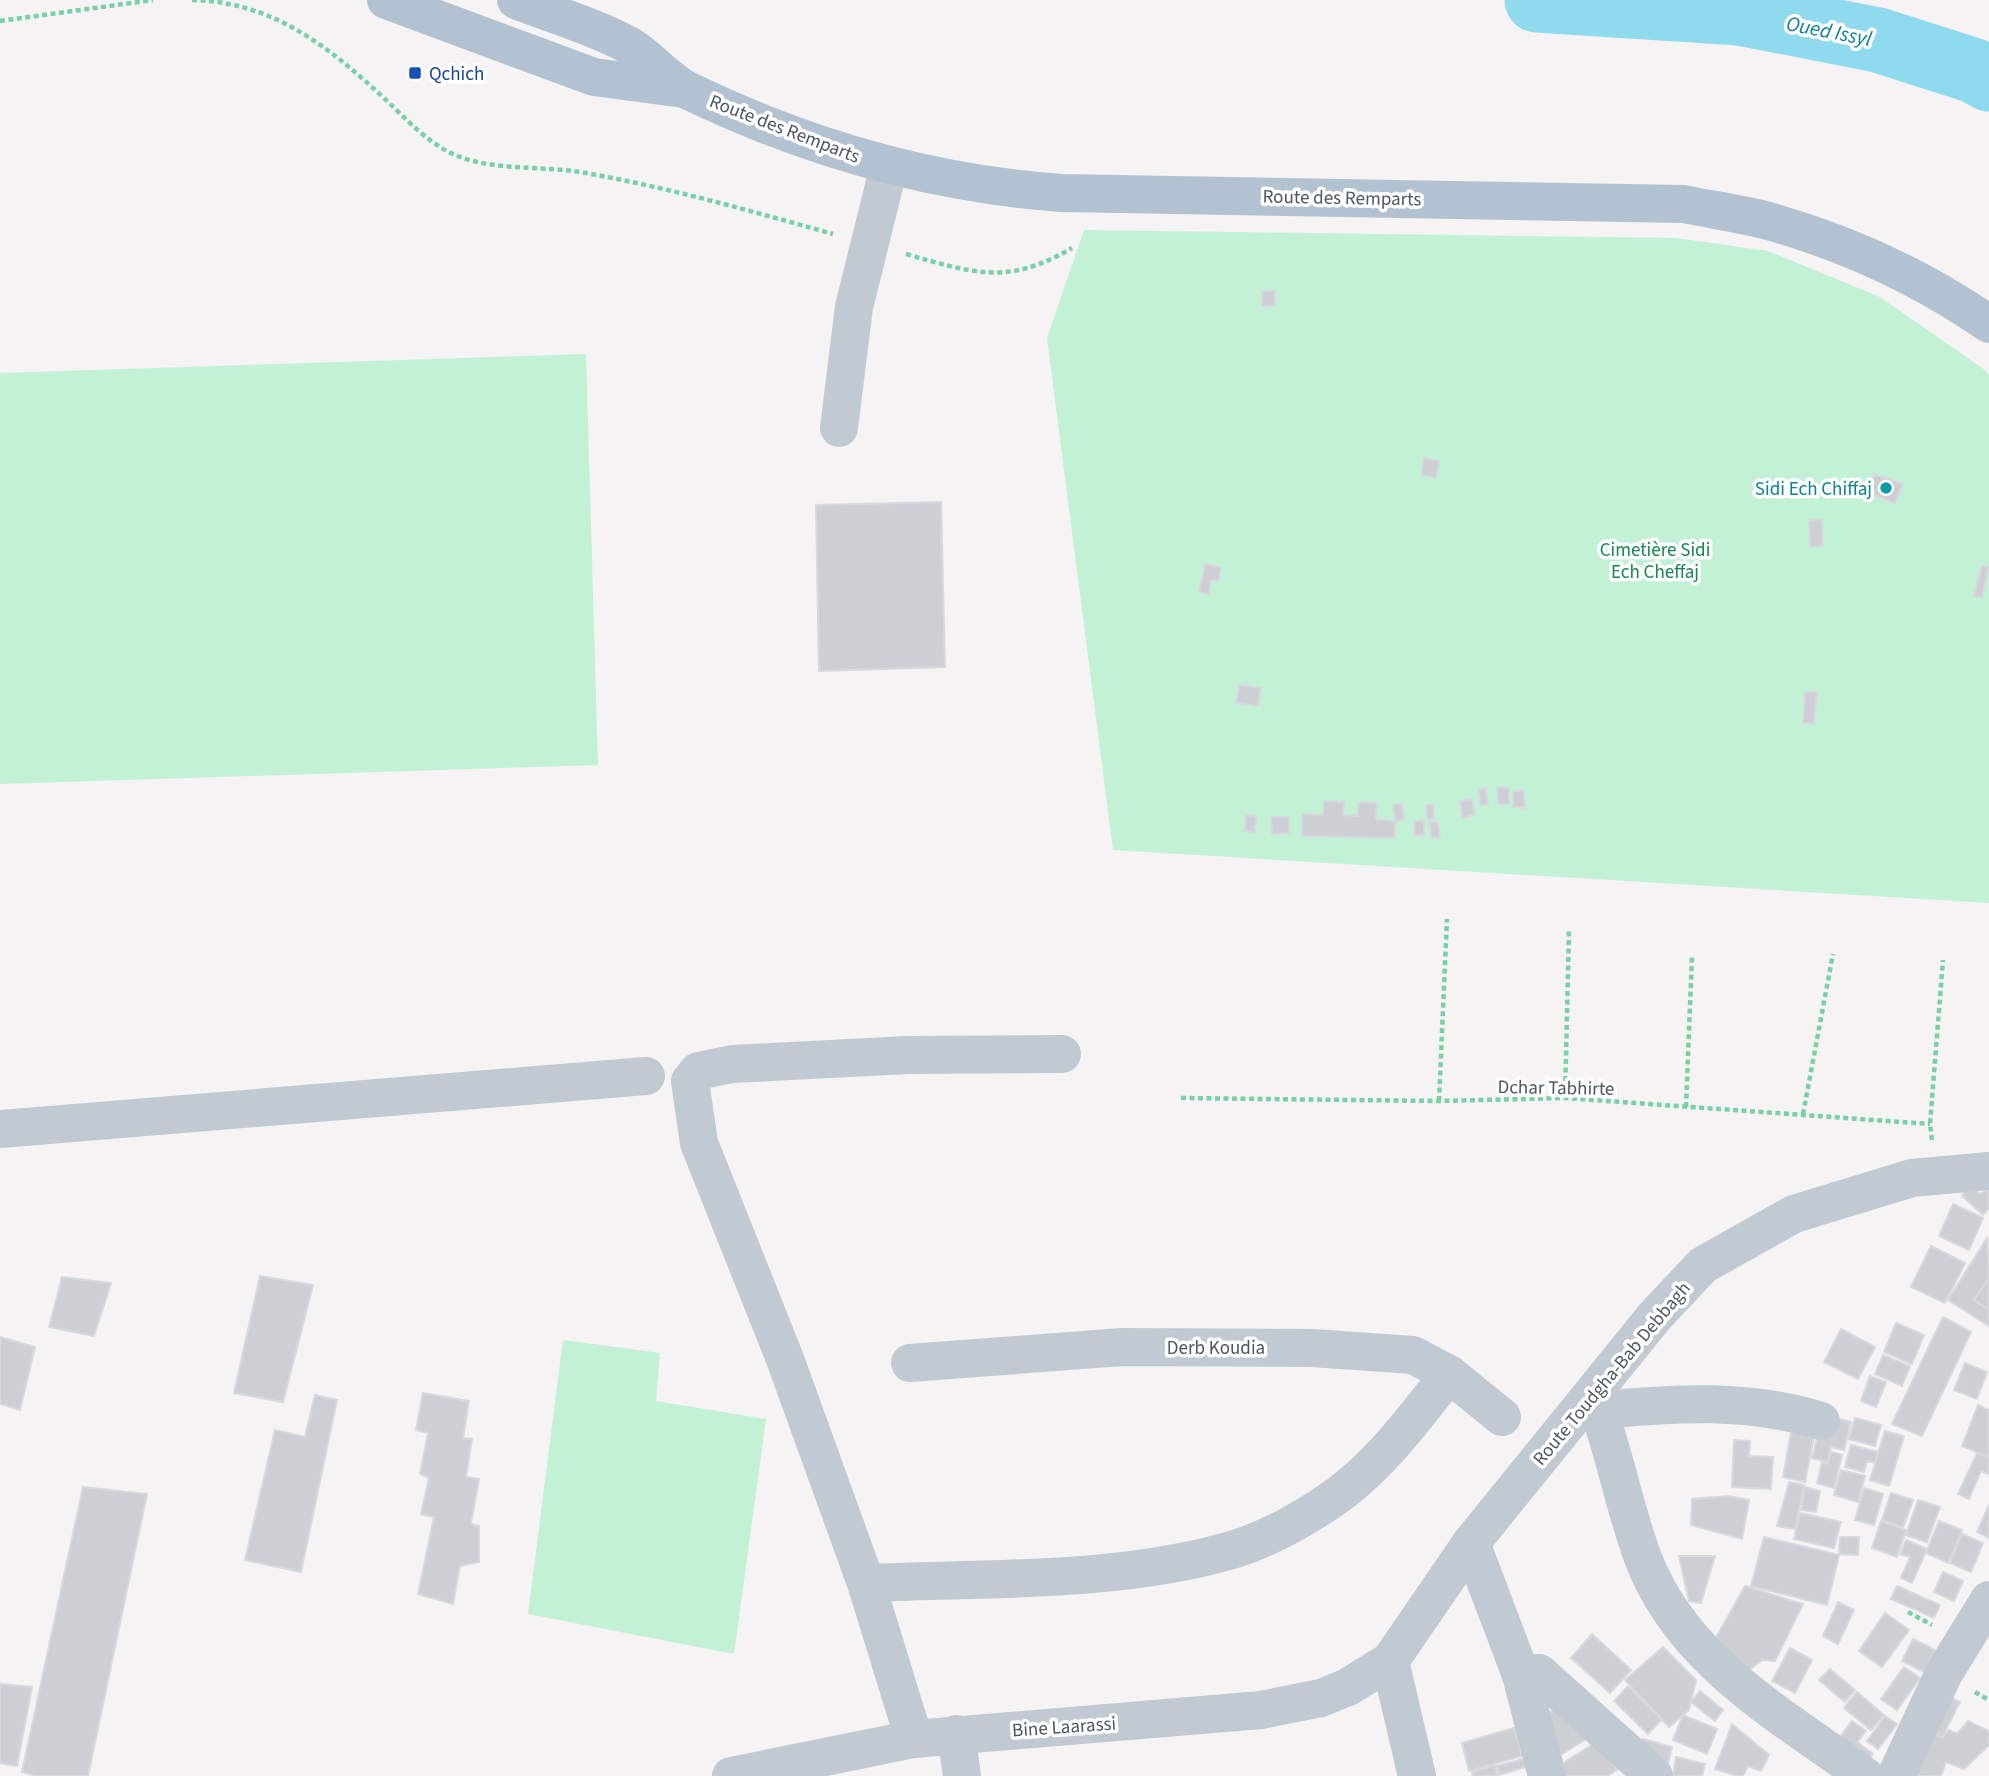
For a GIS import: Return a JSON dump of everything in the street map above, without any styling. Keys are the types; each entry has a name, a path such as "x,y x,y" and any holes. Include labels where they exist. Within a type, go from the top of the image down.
{"main road":[{"name":"Route des Remparts","path":"386,0 594,77 687,90 818,144 889,166 1006,189 1062,193 1684,204 1773,222 1872,259 1926,284 1989,324"},
{"name":"Route des Remparts","path":"516,0 629,46 687,90"}],"street":[{"path":"839,428 854,307 889,166"},
{"path":"914,1739 866,1583 786,1359 699,1143 690,1081 698,1070 732,1063 908,1055 1062,1054"},
{"path":"0,1129 646,1076"},
{"name":"Route Toudgha-Bab Debbagh","path":"1390,1661 1471,1543 1596,1402 1678,1289 1703,1265 1730,1246 1794,1214 1860,1192 1937,1174 1989,1171"},
{"name":"Derb Koudia","path":"910,1363 1122,1347 1312,1348 1413,1355 1449,1374 1502,1417"},
{"path":"866,1583 1114,1572 1236,1549 1327,1503 1374,1462 1449,1374"},
{"path":"1821,1421 1738,1404 1596,1402 1644,1561 1659,1593 1684,1629 1723,1673 1865,1776"},
{"path":"1471,1543 1521,1675 1547,1776"},
{"path":"1896,1776 1944,1674 1989,1600"},
{"path":"1390,1661 1417,1776"},
{"name":"Bine Laarassi","path":"731,1776 914,1739 1296,1705 1348,1687 1390,1661"},
{"path":"1521,1675 1539,1673 1654,1776"},
{"path":"956,1734 962,1776"}],"path":[{"path":"0,21 153,0"},
{"path":"192,0 237,5 287,22 338,58 403,116 455,154 494,164 582,172 663,188 948,267 1002,273 1028,270 1072,248"},
{"path":"1439,1101 1447,919"},
{"path":"1565,1098 1569,931"},
{"path":"1803,1114 1833,954"},
{"path":"1686,1107 1692,956"},
{"path":"1937,1174 1930,1124 1943,960"},
{"name":"Dchar Tabhirte","path":"1181,1098 1439,1101 1565,1098 1930,1124"}],"green space":[{"name":"Cimetière Sidi Ech Cheffaj","path":"1084,230 1676,238 1768,251 1880,297 1985,370 1989,375 1989,903 1113,850 1047,338"},
{"path":"586,354 598,765 0,784 0,373"},
{"path":"563,1340 660,1353 656,1401 766,1419 734,1654 528,1614"}],"building":[{"path":"1262,291 1275,291 1275,306 1262,306"},
{"path":"1424,458 1439,461 1436,478 1421,475"},
{"name":"Sidi Ech Chiffaj","path":"1875,474 1903,484 1895,503 1868,493"},
{"path":"941,502 945,667 819,671 816,505"},
{"path":"1822,519 1823,546 1810,547 1809,520"},
{"path":"1205,564 1221,567 1219,581 1211,580 1209,594 1199,592"},
{"path":"1982,566 1989,567 1982,598 1974,596"},
{"path":"1239,685 1261,688 1258,706 1236,703"},
{"path":"1805,692 1817,692 1814,724 1803,723"},
{"path":"1497,787 1509,788 1509,804 1498,804"},
{"path":"1486,788 1488,804 1480,805 1479,789"},
{"path":"1513,791 1524,791 1525,808 1513,807"},
{"path":"1472,799 1475,815 1462,818 1460,801"},
{"path":"1324,801 1344,802 1343,815 1358,816 1358,802 1377,803 1376,819 1395,821 1395,838 1302,836 1302,814 1323,815"},
{"path":"1402,803 1404,819 1395,821 1393,805"},
{"path":"1433,804 1434,818 1427,819 1426,805"},
{"path":"1246,815 1256,816 1255,832 1245,831"},
{"path":"1271,817 1289,817 1289,833 1272,834"},
{"path":"1424,820 1424,835 1415,836 1414,821"},
{"path":"1429,822 1438,822 1440,838 1431,838"},
{"path":"1970,1186 1980,1194 1989,1188 1989,1208 1983,1215 1962,1196"},
{"path":"1953,1204 1983,1218 1969,1250 1939,1236"},
{"path":"1987,1238 1989,1278 1974,1300 1989,1310 1989,1326 1948,1300"},
{"path":"1931,1246 1965,1263 1945,1303 1911,1287"},
{"path":"260,1276 313,1285 283,1402 234,1393"},
{"path":"62,1277 111,1283 94,1336 49,1327"},
{"path":"1989,1278 1989,1310 1974,1300"},
{"path":"1943,1317 1971,1332 1922,1436 1892,1424"},
{"path":"1896,1323 1924,1335 1912,1364 1884,1352"},
{"path":"1841,1329 1875,1347 1858,1379 1824,1362"},
{"path":"0,1337 35,1347 20,1410 0,1404"},
{"path":"1883,1355 1910,1366 1902,1386 1875,1374"},
{"path":"1965,1363 1987,1372 1977,1399 1954,1390"},
{"path":"1870,1376 1886,1382 1876,1407 1861,1401"},
{"path":"423,1393 469,1401 463,1438 472,1439 466,1477 479,1479 471,1524 479,1526 479,1562 460,1566 453,1604 418,1594 434,1517 421,1514 429,1478 420,1474 428,1433 416,1430"},
{"path":"315,1395 337,1400 301,1572 245,1560 275,1430 305,1437"},
{"path":"1978,1405 1989,1410 1989,1457 1962,1446"},
{"path":"1823,1415 1851,1422 1844,1450 1831,1447 1827,1462 1812,1458"},
{"path":"1855,1418 1881,1425 1875,1446 1849,1439"},
{"path":"1792,1427 1815,1431 1805,1482 1783,1477"},
{"path":"1885,1431 1904,1436 1889,1486 1870,1480"},
{"path":"1734,1440 1750,1441 1749,1456 1773,1457 1771,1489 1732,1487"},
{"path":"1851,1445 1878,1452 1875,1463 1867,1461 1864,1472 1845,1467"},
{"path":"1831,1452 1842,1455 1834,1488 1817,1483 1822,1462 1828,1464"},
{"path":"1977,1453 1989,1458 1989,1474 1981,1471 1969,1499 1958,1494"},
{"path":"1841,1470 1865,1476 1858,1502 1834,1495"},
{"path":"1789,1482 1804,1485 1795,1529 1777,1526"},
{"path":"83,1487 147,1494 88,1776 37,1776 22,1772"},
{"path":"1805,1487 1820,1491 1816,1512 1801,1510"},
{"path":"1864,1488 1883,1494 1874,1525 1855,1520"},
{"path":"1891,1493 1913,1500 1903,1527 1882,1520"},
{"path":"1729,1496 1749,1500 1742,1539 1691,1525 1692,1499"},
{"path":"1918,1500 1940,1507 1927,1542 1906,1535"},
{"path":"1989,1505 1989,1538 1977,1532"},
{"path":"1800,1513 1841,1522 1834,1548 1794,1539"},
{"path":"1881,1521 1906,1530 1897,1557 1872,1548"},
{"path":"1939,1521 1962,1530 1948,1563 1926,1553"},
{"path":"1962,1534 1983,1543 1971,1572 1950,1563"},
{"path":"1764,1537 1839,1555 1827,1605 1751,1586"},
{"path":"1840,1537 1859,1537 1858,1555 1839,1554"},
{"path":"1906,1540 1927,1549 1912,1583 1901,1578 1910,1557 1900,1554"},
{"path":"1679,1556 1715,1556 1701,1603 1689,1601"},
{"path":"1943,1572 1963,1581 1954,1601 1934,1592"},
{"path":"1745,1586 1803,1604 1775,1661 1762,1660 1748,1671 1713,1643"},
{"path":"1897,1586 1940,1605 1934,1618 1891,1599"},
{"path":"1838,1602 1854,1610 1838,1644 1823,1636"},
{"path":"1885,1613 1909,1630 1882,1667 1859,1651"},
{"path":"1592,1634 1631,1670 1610,1693 1571,1658"},
{"path":"1913,1639 1935,1650 1924,1672 1902,1661"},
{"path":"1663,1647 1696,1680 1689,1710 1669,1727 1625,1680"},
{"path":"1790,1648 1812,1660 1795,1693 1772,1681"},
{"path":"1904,1667 1920,1678 1897,1710 1881,1699"},
{"path":"1830,1669 1855,1690 1845,1702 1819,1680"},
{"path":"0,1684 32,1687 17,1766 0,1763"},
{"path":"1628,1686 1662,1719 1648,1734 1614,1701"},
{"path":"1700,1691 1723,1710 1715,1721 1691,1702"},
{"path":"1857,1692 1884,1715 1871,1730 1844,1708"},
{"path":"1947,1696 1960,1702 1942,1738 1929,1732"},
{"path":"1556,1707 1589,1737 1549,1762 1538,1725"},
{"path":"1683,1715 1717,1729 1707,1754 1673,1740"},
{"path":"1885,1716 1897,1724 1878,1749 1867,1741"},
{"path":"1852,1721 1866,1731 1857,1742 1873,1754 1860,1771 1831,1749"},
{"path":"1968,1721 1989,1731 1989,1745 1964,1769 1946,1762 1941,1776 1904,1776 1922,1728 1942,1738 1949,1730 1957,1734"},
{"path":"1732,1724 1769,1755 1761,1771 1748,1766 1743,1776 1738,1776 1715,1769"},
{"path":"1514,1728 1522,1756 1469,1771 1462,1743"},
{"path":"1643,1739 1672,1747 1667,1768 1640,1762"},
{"path":"1595,1743 1617,1770 1607,1776 1553,1776 1552,1770"},
{"path":"1676,1757 1705,1764 1702,1776 1673,1776"},
{"path":"1523,1759 1526,1767 1499,1775 1497,1766"},
{"path":"1495,1765 1498,1776 1473,1776 1472,1772"}],"waterway":[{"name":"Oued Issyl","path":"1537,0 1740,13 1878,40 1975,71 1989,79"}],"place":[{"name":"Qchich","path":"415,73"},
{"name":"Sidi Ech Chiffaj","path":"1886,488"}]}
